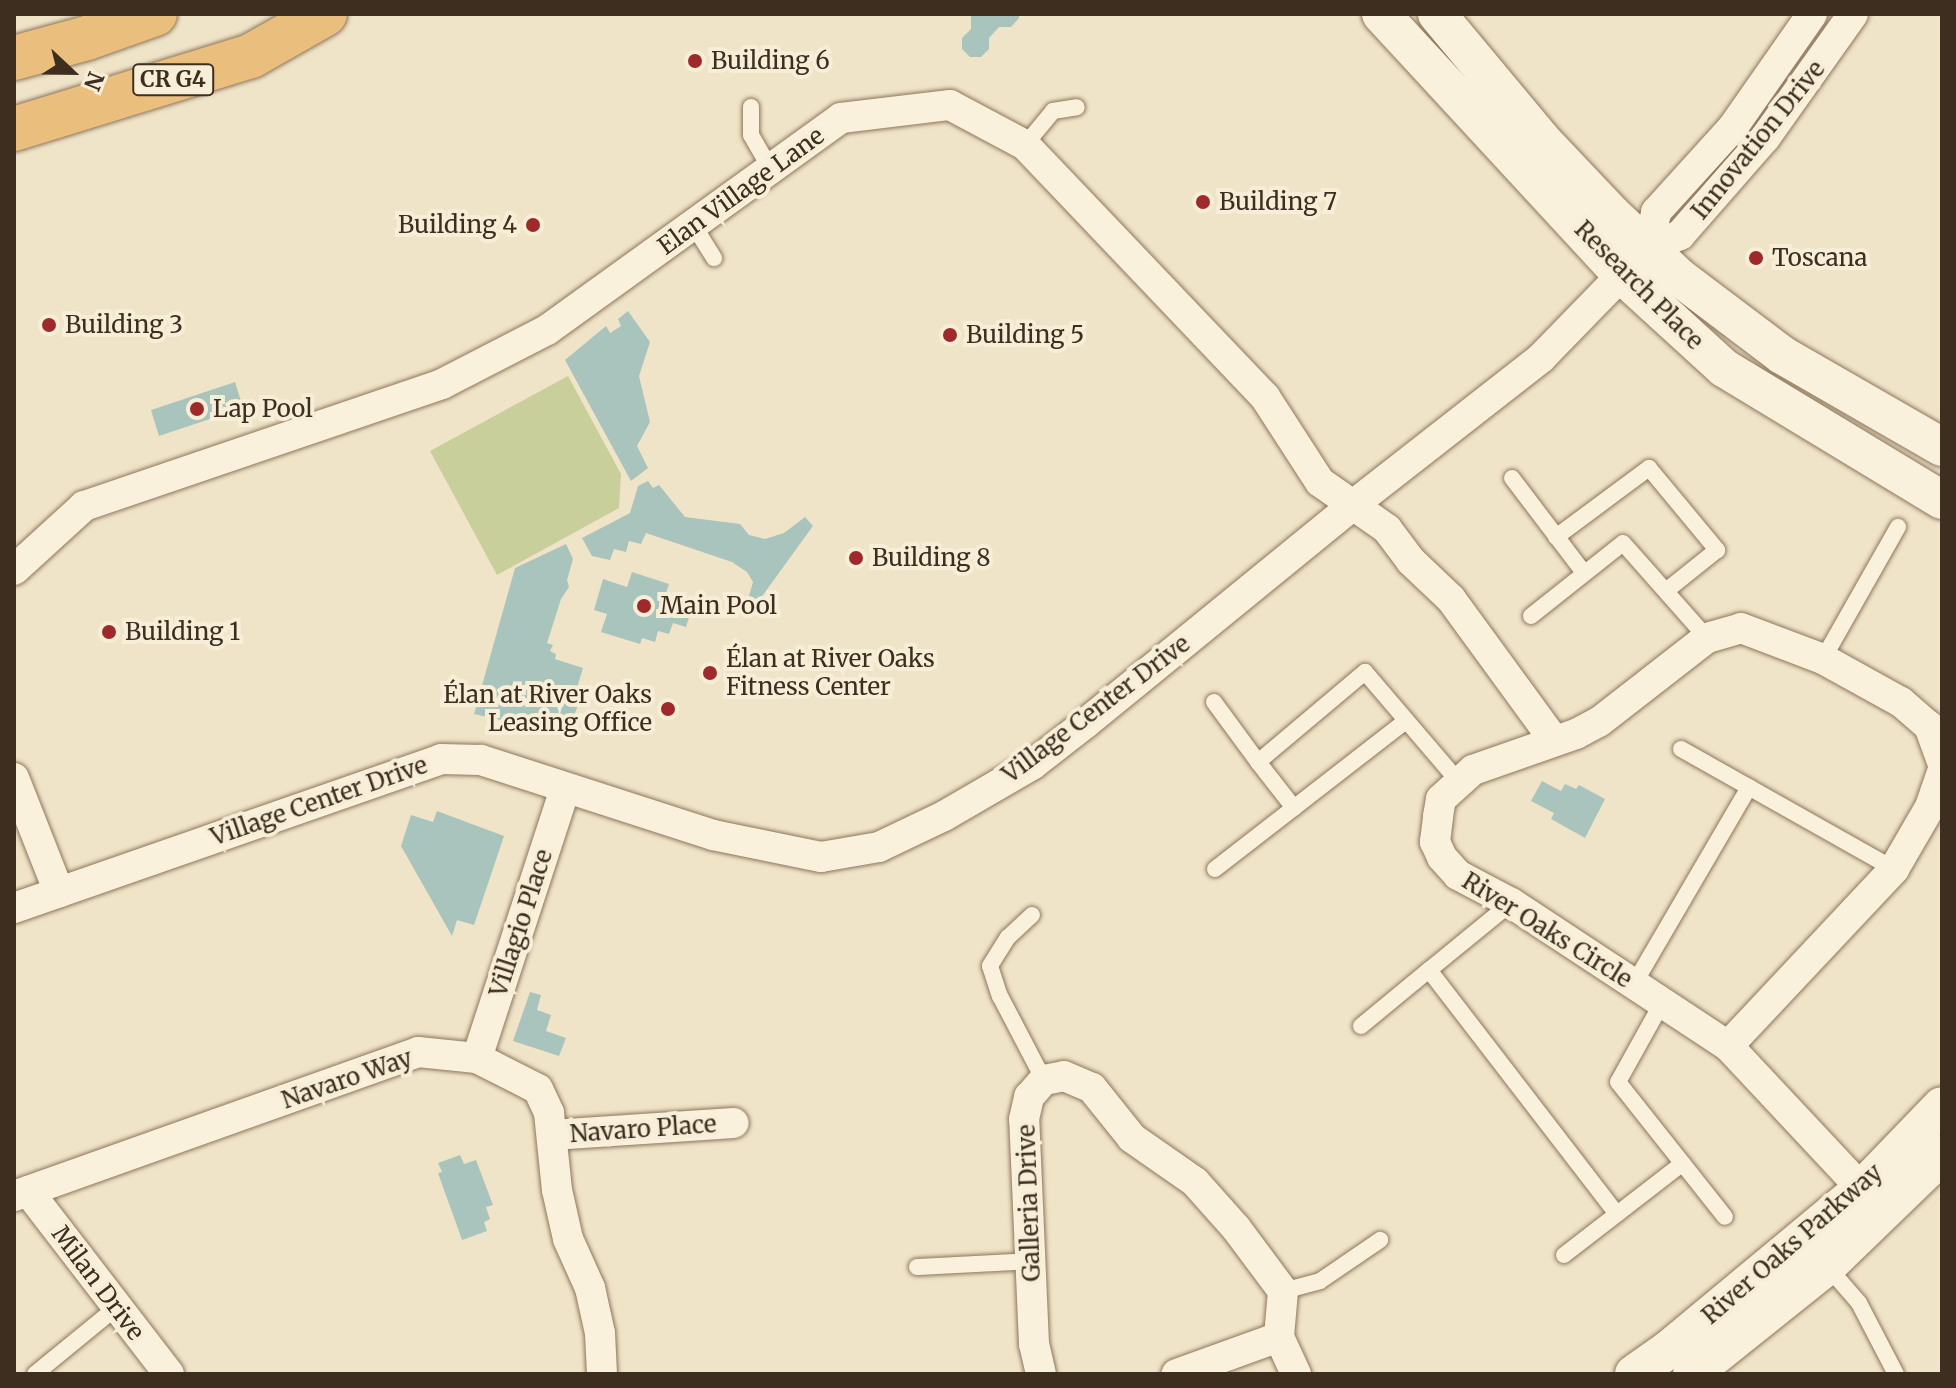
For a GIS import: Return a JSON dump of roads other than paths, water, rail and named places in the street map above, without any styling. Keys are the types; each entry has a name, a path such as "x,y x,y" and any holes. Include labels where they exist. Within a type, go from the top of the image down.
{"highway":[{"path":"14,58 87,38 155,14"},
{"name":"CR G4","path":"14,129 251,56 325,14"}],"street":[{"name":"Research Place","path":"1381,14 1622,275 1724,368 1942,500"},
{"name":"Research Place","path":"1437,14 1541,139 1679,277 1782,355 1842,393 1942,447"},
{"name":"Innovation Drive","path":"1648,248 1656,212 1733,127 1812,14"},
{"name":"Innovation Drive","path":"1622,275 1648,248 1680,235 1699,216 1765,138 1853,14"},
{"name":"Elan Village Lane","path":"14,570 84,506 442,384 547,330 841,118 950,105 1025,145 1265,397 1320,482 1387,529 1411,561 1451,599 1553,739"},
{"name":"Village Center Drive","path":"17,899 59,892 441,759 481,760 713,835 821,857 879,847 944,816 1032,765 1353,505 1541,358 1622,275"},
{"name":"River Oaks Circle","path":"1873,1201 1728,1046 1511,903 1458,875 1442,857 1435,842 1441,799 1483,765 1553,739 1576,734 1599,722 1707,638 1741,628 1823,659 1901,702 1929,726 1942,761"},
{"path":"1728,1046 1894,869 1936,809 1942,773"},
{"path":"14,778 59,892"},
{"name":"Villagio Place","path":"477,1058 565,788"},
{"name":"Navaro Way","path":"21,1194 418,1052 477,1058 538,1089 549,1113 557,1190 568,1239 590,1288 600,1333 602,1374"},
{"path":"1044,1080 1064,1076 1092,1088 1132,1138 1195,1182 1236,1228 1283,1291 1279,1337 1296,1374"},
{"name":"Galleria Drive","path":"1041,1374 1034,1344 1024,1119 1029,1097 1044,1080"},
{"name":"River Oaks Parkway","path":"1692,1374 1827,1266 1942,1106"},
{"name":"Navaro Place","path":"552,1135 734,1123"},
{"name":"River Oaks Parkway","path":"1634,1374 1873,1201 1942,1155"},
{"name":"Milan Drive","path":"21,1194 169,1374"},
{"path":"1177,1374 1279,1337"}],"lane":[{"path":"751,107 751,135 770,168"},
{"path":"1025,145 1053,111 1077,107"},
{"path":"694,226 714,258"},
{"path":"1556,537 1649,468 1717,550 1667,590"},
{"path":"1512,478 1584,573"},
{"path":"1823,659 1898,527"},
{"path":"1531,616 1623,543 1707,638"},
{"path":"1258,762 1365,672 1459,782"},
{"path":"1214,702 1294,808"},
{"path":"1215,869 1406,721"},
{"path":"1681,749 1894,869"},
{"path":"1634,984 1749,787"},
{"path":"1361,1026 1511,903"},
{"path":"1032,915 1008,937 990,966 1000,996 1044,1080"},
{"path":"1429,970 1617,1214"},
{"path":"1662,1003 1618,1082 1725,1217"},
{"path":"1564,1255 1683,1163"},
{"path":"1283,1291 1320,1281 1380,1240"},
{"path":"917,1267 1030,1261"},
{"path":"1827,1266 1859,1303 1896,1374"},
{"path":"35,1374 117,1307"}],"water":[{"path":"971,14 1019,14 1019,18 1011,27 999,27 989,38 989,49 981,57 970,57 962,49 962,38 971,29"},
{"path":"628,311 650,342 639,376 650,422 637,446 648,468 631,481 565,360 606,326 610,333 621,326 618,319"},
{"name":"Lap Pool","path":"235,382 243,408 159,436 151,410"},
{"path":"648,481 653,488 659,485 685,517 740,524 749,535 765,539 784,533 805,517 813,526 755,606 747,603 753,582 747,572 732,562 646,533 641,544 629,541 626,552 614,549 610,560 592,556 582,538 630,513 638,486"},
{"path":"566,544 573,559 567,580 569,587 561,599 547,643 553,645 550,651 556,654 555,659 583,668 576,691 582,694 567,735 474,714 515,568"},
{"name":"Main Pool","path":"632,572 669,584 666,593 694,602 686,627 673,623 669,634 658,631 655,642 642,638 640,644 601,632 607,614 594,610 603,579 627,587"},
{"path":"1542,781 1561,791 1565,784 1576,789 1579,785 1605,799 1585,838 1551,819 1554,813 1531,801"},
{"path":"437,811 504,836 474,925 457,920 452,936 401,846 411,815 433,822"},
{"path":"530,992 541,995 537,1010 551,1015 546,1031 566,1038 559,1056 513,1041"},
{"path":"460,1155 464,1164 476,1160 493,1205 486,1207 490,1219 484,1222 487,1231 462,1240 438,1173 442,1172 438,1163"}],"place":[{"name":"Building 6","path":"695,61"},
{"name":"Building 7","path":"1203,202"},
{"name":"Building 4","path":"533,225"},
{"name":"Toscana","path":"1756,258"},
{"name":"Building 3","path":"49,325"},
{"name":"Building 5","path":"950,335"},
{"name":"Lap Pool","path":"197,409"},
{"name":"Building 8","path":"856,558"},
{"name":"Main Pool","path":"644,606"},
{"name":"Building 1","path":"109,632"},
{"name":"Élan at River Oaks Fitness Center","path":"710,673"},
{"name":"Élan at River Oaks Leasing Office","path":"668,709"}]}
